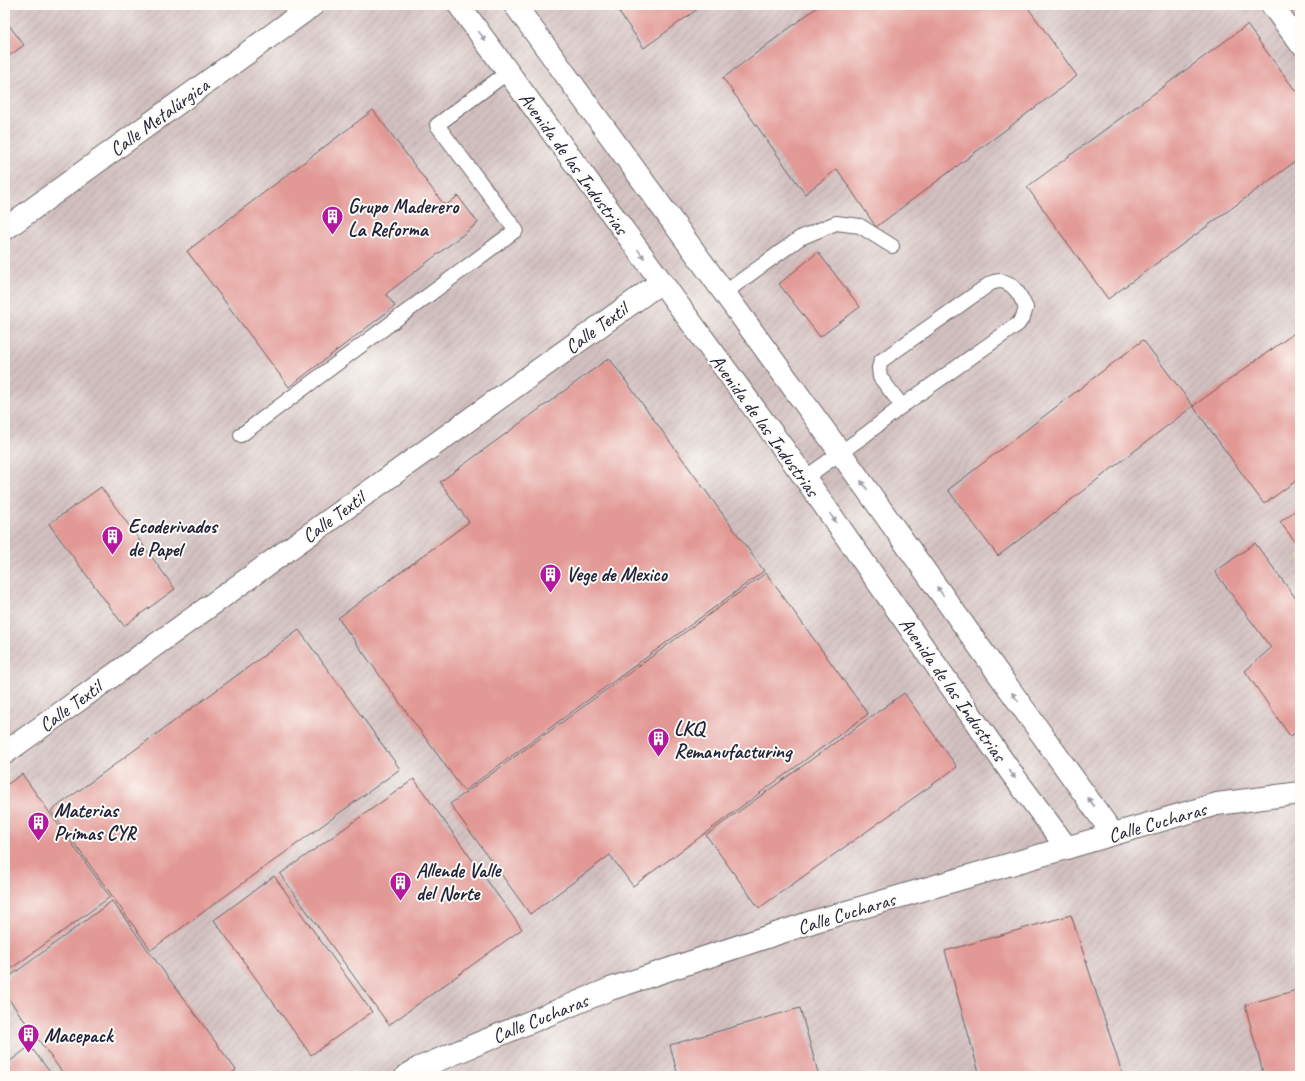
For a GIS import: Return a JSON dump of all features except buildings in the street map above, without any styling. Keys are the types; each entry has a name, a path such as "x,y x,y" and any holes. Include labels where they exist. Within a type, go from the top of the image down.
{"street":[{"name":"Calle Metalúrgica","path":"5,230 313,5"},
{"name":"Avenida de las Industrias","path":"459,5 805,478 1010,771 1067,848"},
{"path":"515,5 840,452 1114,834"},
{"path":"1272,5 1300,43"},
{"name":"Calle Textil","path":"5,753 661,282"},
{"name":"Calle Cucharas","path":"406,1076 419,1068 610,989 812,922 1217,804 1300,793"}],"lane":[{"path":"241,435 516,230 437,125 508,72"},
{"path":"724,293 800,238 836,223 860,226 892,246"},
{"path":"805,478 865,435 902,406 1018,324 1023,317 1026,308 1020,295 1010,285 1001,281 991,283 881,361 879,368 880,376 902,406"}],"shaded area":[{"path":"5,5 1300,5 1300,1076 5,1076"}],"place":[{"name":"Grupo Maderero La Reforma","path":"333,236"},
{"name":"Ecoderivados de Papel","path":"112,556"},
{"name":"Vege de Mexico","path":"551,594"},
{"name":"LKQ Remanufacturing","path":"659,758"},
{"name":"Materias Primas CYR","path":"38,842"},
{"name":"Allende Valle del Norte","path":"401,902"},
{"name":"Macepack","path":"28,1054"}]}
